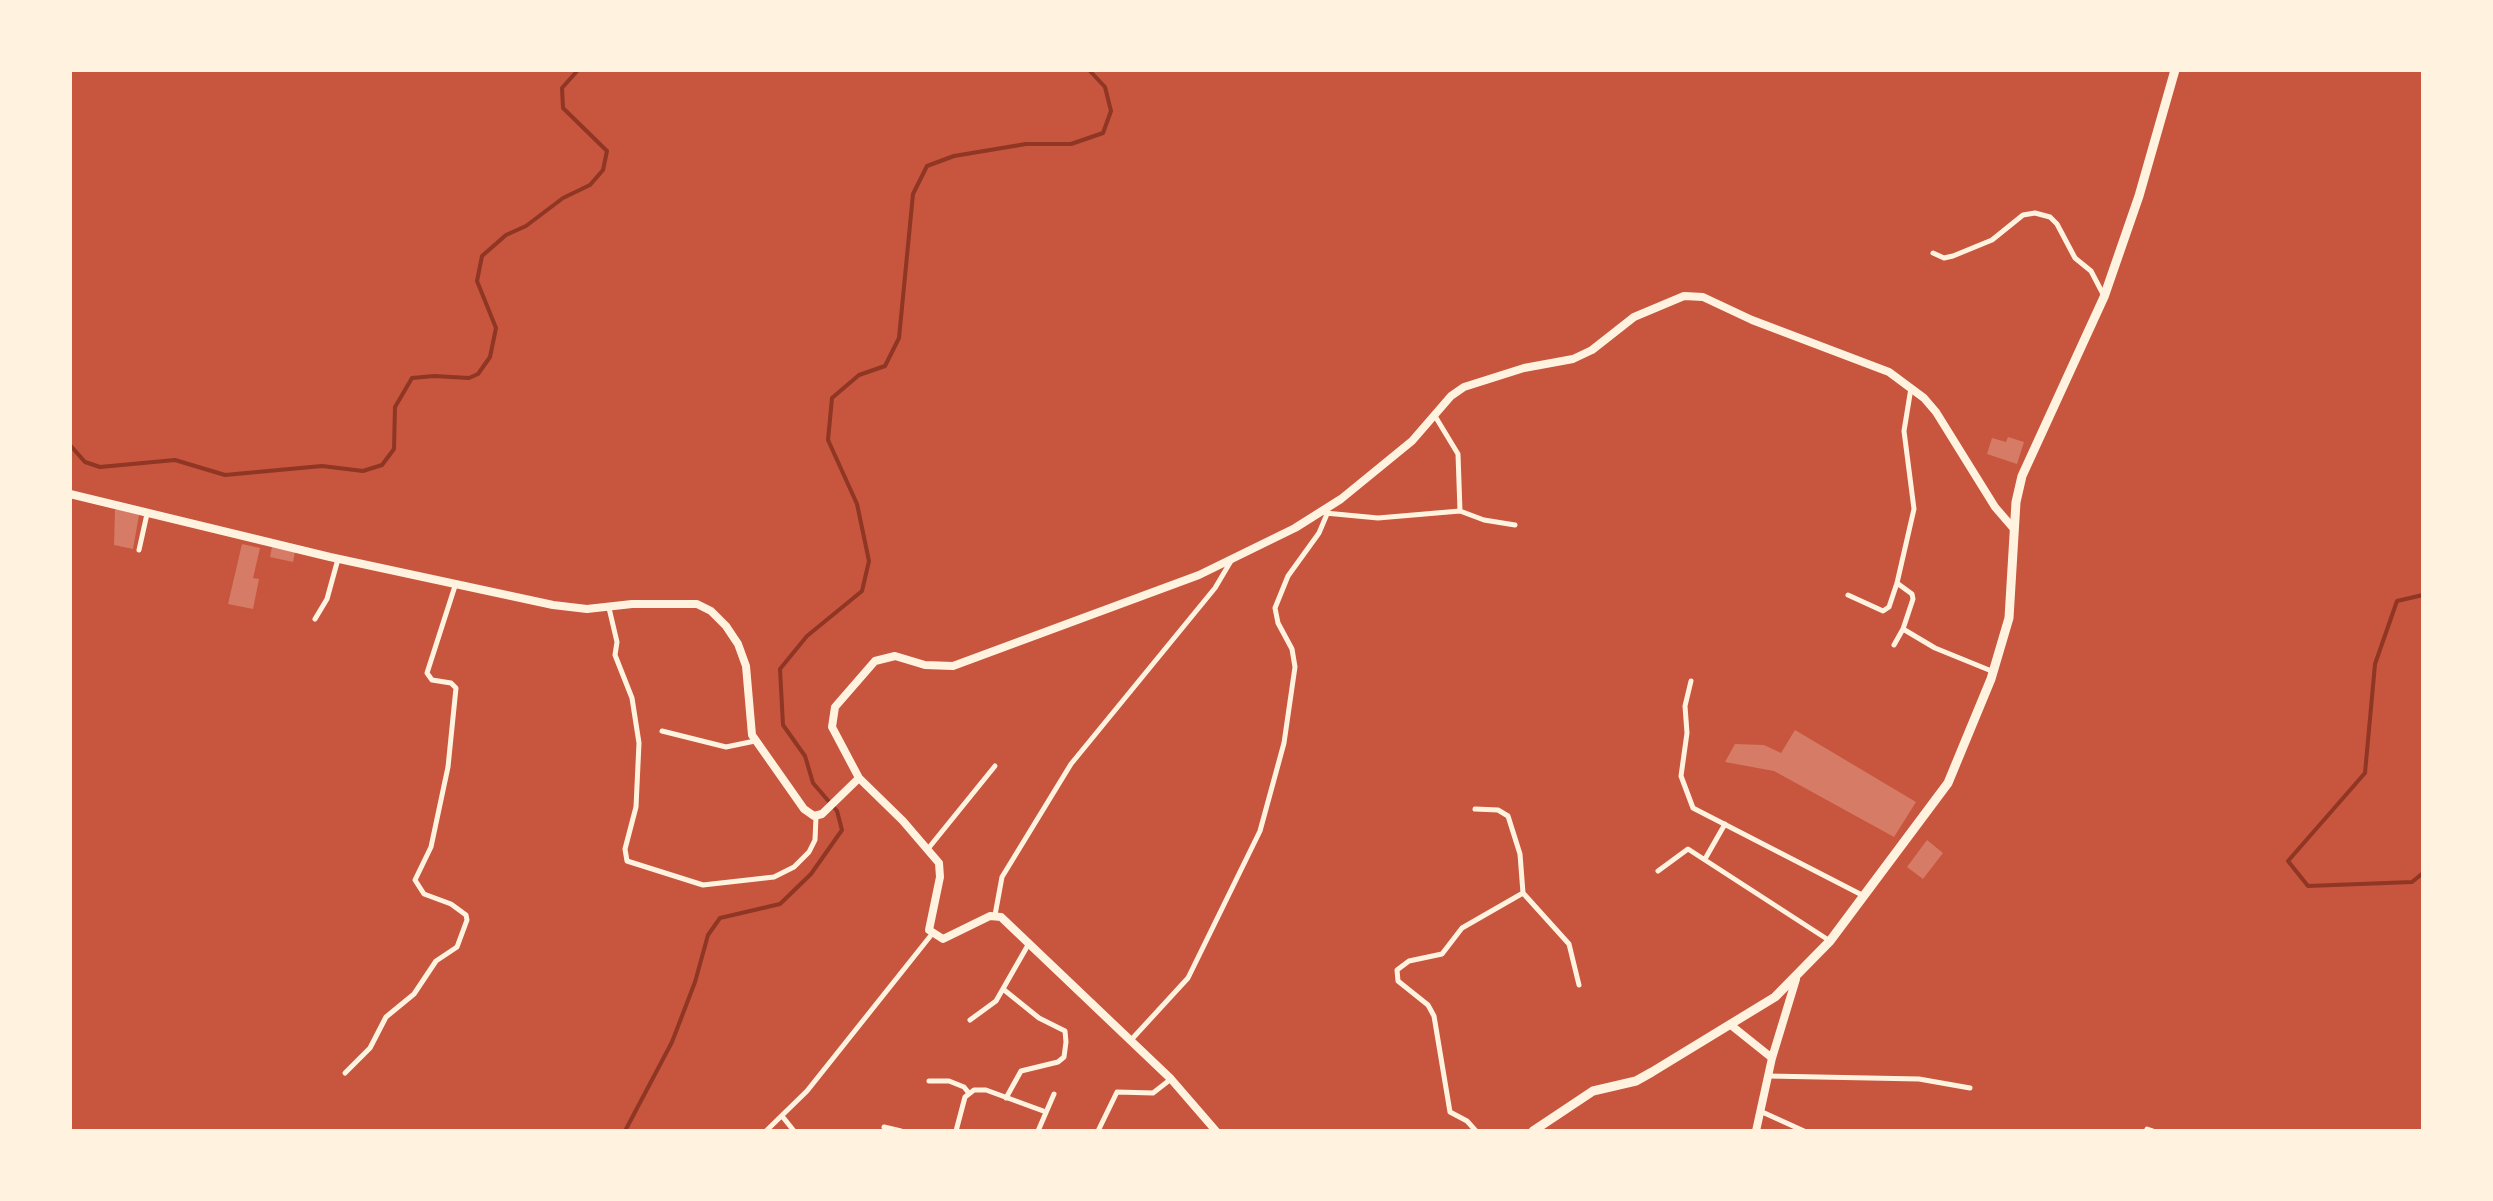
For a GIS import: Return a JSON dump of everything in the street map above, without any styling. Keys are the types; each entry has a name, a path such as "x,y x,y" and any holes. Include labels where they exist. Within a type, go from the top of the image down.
{"highway":[{"path":"1532,1131 1593,1091 1636,1081 1732,1026 1796,979 1830,941 1948,783 1994,672 2009,618 2016,502 2031,450 2104,297 2175,70"}],"street":[{"path":"1933,253 1944,258 1952,256 1992,240 2023,216 2050,216 2075,258 2091,271 2104,297"},
{"path":"995,916 943,940 932,934 928,924 941,870 927,850 858,778 836,738 832,716 846,693 875,661 895,656 924,665 953,666 1200,575 1325,513 1412,440 1450,396 1464,387 1506,373 1573,360 1655,306 1693,295 1877,367 1911,388 1936,412 2015,531"},
{"path":"1848,594 1883,611 1897,583 1914,508 1904,431 1911,388"},
{"path":"1434,415 1458,454 1460,511"},
{"path":"70,494 571,608 688,602 711,610 738,644 746,666 749,723 755,741 804,809 816,817"},
{"path":"1325,513 1378,518 1460,511 1515,525"},
{"path":"1131,1040 1188,978 1265,816 1284,743 1296,668 1275,608 1288,576 1319,534 1325,513"},
{"path":"139,550 147,514"},
{"path":"314,619 328,599 338,558"},
{"path":"995,916 1002,877 1071,764 1216,588 1232,558"},
{"path":"345,1073 370,1048 386,1016 414,994 436,961 457,947 467,920 451,904 424,894 415,880 430,847 450,749 456,688 454,684 432,680 427,673 456,583"},
{"path":"1894,645 1904,629 1913,597 1897,583"},
{"path":"609,606 617,642 615,656 632,698 638,744 636,806 627,861 703,885 774,877 794,868 809,852 815,840 816,817"},
{"path":"1904,629 1934,648 1994,672"},
{"path":"1691,681 1684,714 1687,733 1681,767 1682,784 1693,808 1864,896"},
{"path":"662,731 726,747 755,741"},
{"path":"927,850 995,766"},
{"path":"816,817 858,778"},
{"path":"1474,809 1498,810 1508,816 1520,854 1523,893 1569,944 1579,985"},
{"path":"1705,859 1725,824"},
{"path":"1658,871 1684,850 1705,859 1830,941"},
{"path":"1476,1131 1450,1112 1444,1058 1428,1005 1405,988 1396,974 1408,961 1442,954 1462,928 1523,893"},
{"path":"995,916 1131,1040 1216,1131"},
{"path":"766,1131 806,1092 932,934"},
{"path":"970,1020 990,1007 1029,944"},
{"path":"1756,1131 1772,1058 1796,979"},
{"path":"1002,989 1040,1018 1065,1031 1066,1042 1064,1056 1058,1062 1020,1072 1006,1098"},
{"path":"1732,1026 1772,1058"},
{"path":"1768,1076 1919,1079 1970,1088"},
{"path":"1098,1131 1116,1092 1152,1093 1170,1079"},
{"path":"929,1081 949,1081 964,1086 968,1092"},
{"path":"968,1092 980,1089 1046,1112"},
{"path":"956,1131 968,1092"},
{"path":"1038,1131 1054,1094"},
{"path":"1760,1111 1804,1131"},
{"path":"782,1116 794,1131"},
{"path":"884,1127 902,1131"}],"building":[{"path":"2008,437 2024,442 2017,464 1987,454 1992,438 2006,442"},
{"path":"115,509 139,515 133,549 114,545"},
{"path":"242,544 260,548 253,578 259,579 253,609 228,604"},
{"path":"272,547 295,552 293,562 270,557"},
{"path":"1795,730 1916,802 1894,837 1774,771 1725,762 1735,744 1764,745 1781,753"},
{"path":"1927,840 1943,853 1923,879 1907,867"}],"waterway":[{"path":"70,445 85,462 100,467 175,460 225,475 322,466 363,471 382,465 394,449 395,407 412,378 469,378 478,374 490,357 496,328 477,281 482,256 506,235 590,185 603,170 607,151 563,108 562,88 578,70"},
{"path":"625,1131 672,1042 708,935 720,918 780,904 811,874 842,830 837,811 813,783 805,756 783,725 780,669 807,636 862,591 869,561 857,504 828,440 832,398 859,375 885,366 899,338 913,194 927,166 954,156 1026,144 1071,144 1103,133 1111,111 1105,87 1089,70"},
{"path":"2423,595 2397,601 2375,664 2365,773 2288,861 2308,886 2412,882 2423,873"}]}
